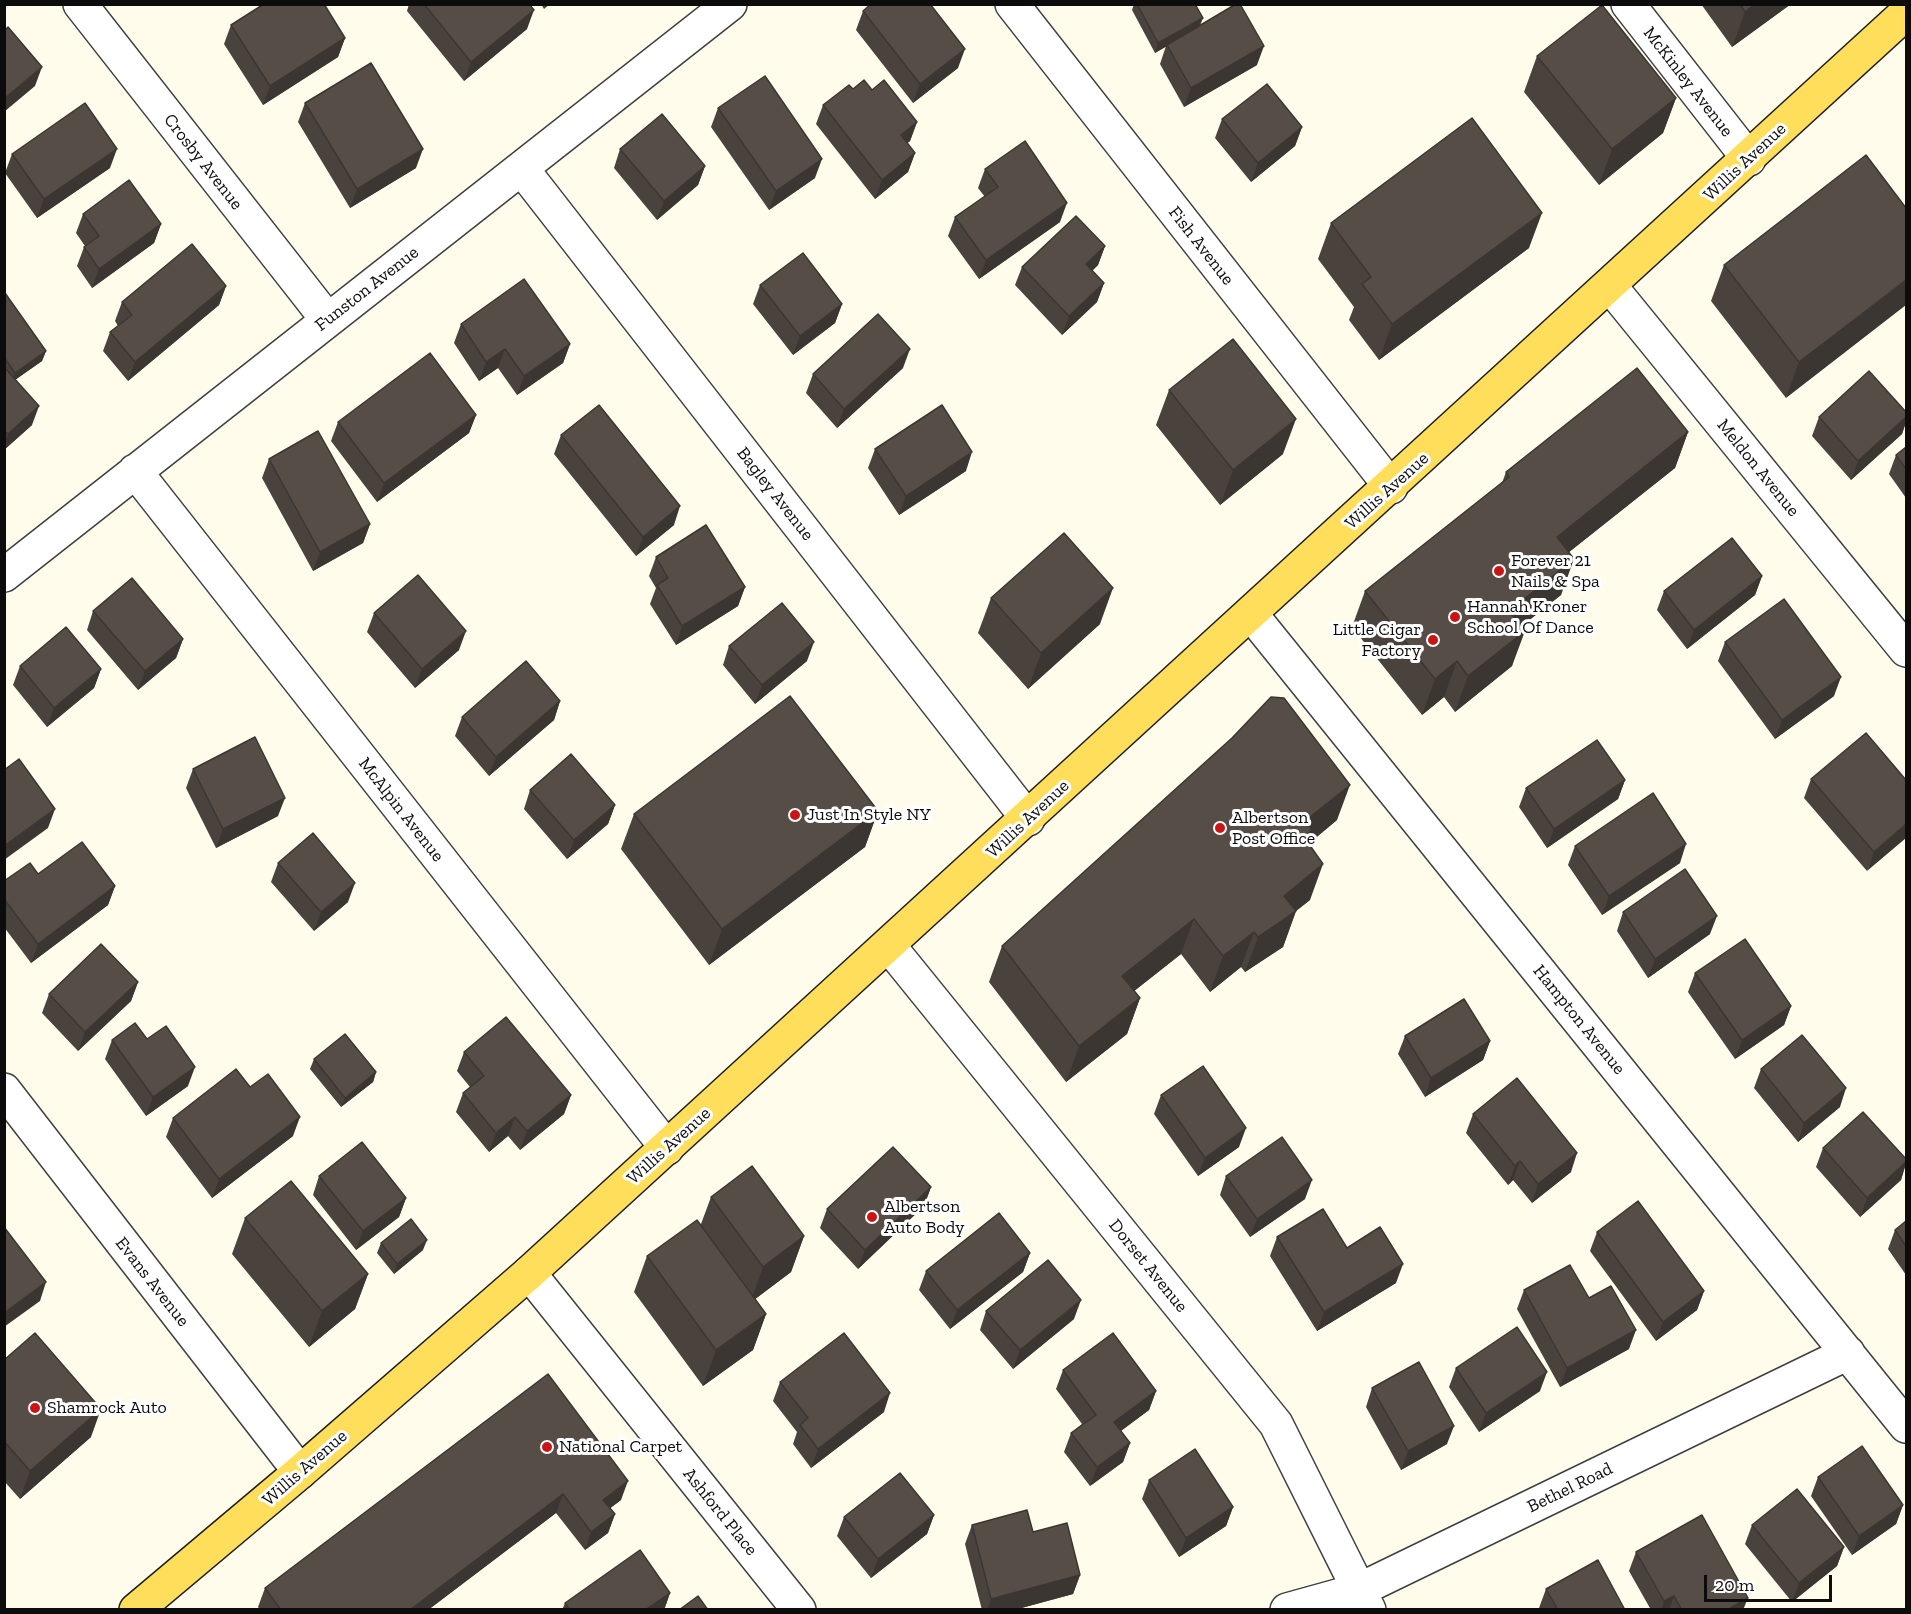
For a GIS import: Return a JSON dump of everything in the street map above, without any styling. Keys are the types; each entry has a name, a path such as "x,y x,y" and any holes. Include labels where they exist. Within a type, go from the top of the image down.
{"main road":[{"name":"Willis Avenue","path":"153,1604 300,1472 529,1273 667,1148 1906,14"}],"street":[{"name":"Crosby Avenue","path":"80,4 327,319"},
{"name":"Funston Avenue","path":"4,575 730,4"},
{"name":"Fish Avenue","path":"1012,4 1391,487"},
{"name":"McKinley Avenue","path":"1628,4 1749,159"},
{"name":"Bagley Avenue","path":"522,169 1028,819"},
{"name":"Meldon Avenue","path":"1610,286 1906,650"},
{"name":"McAlpin Avenue","path":"135,471 667,1148"},
{"name":"Hampton Avenue","path":"1251,614 1906,1426"},
{"name":"Dorset Avenue","path":"889,946 1276,1424 1364,1600"},
{"name":"Evans Avenue","path":"4,1090 300,1472"},
{"name":"Ashford Place","path":"529,1273 799,1610"},
{"name":"Bethel Road","path":"1287,1610 1364,1600 1848,1353"}],"building":[{"path":"264,4 324,4 345,38 270,86 231,25"},
{"path":"424,4 529,4 534,10 471,62"},
{"path":"871,4 930,4 965,49 920,84 863,11"},
{"path":"1137,4 1195,4 1203,18 1158,43"},
{"path":"1236,4 1240,4 1264,46 1191,88 1167,45"},
{"path":"1740,4 1755,4 1745,12"},
{"path":"1602,5 1676,98 1612,149 1537,56"},
{"path":"8,27 42,67 4,99 4,31"},
{"path":"371,63 423,149 357,189 305,103"},
{"path":"765,76 822,159 776,191 718,108"},
{"path":"864,80 872,90 884,80 917,122 901,135 915,153 882,180 823,105 849,85 853,89"},
{"path":"1267,84 1302,127 1258,163 1222,119"},
{"path":"85,103 117,149 44,199 12,154"},
{"path":"662,114 705,166 664,201 620,149"},
{"path":"1472,118 1542,213 1392,324 1362,284 1371,277 1331,223"},
{"path":"1025,141 1067,203 986,260 955,217 998,187 985,169"},
{"path":"1866,155 1906,208 1906,280 1799,362 1724,265"},
{"path":"129,180 161,224 99,269 84,247 99,236 83,214"},
{"path":"1076,216 1105,246 1086,264 1104,283 1069,316 1022,267"},
{"path":"192,244 226,286 135,362 110,332 132,315 122,302"},
{"path":"803,253 842,304 800,336 760,285"},
{"path":"524,279 570,344 524,376 505,349 486,362 461,324"},
{"path":"5,293 46,351 15,373 4,357"},
{"path":"878,314 910,349 844,409 813,374"},
{"path":"1233,339 1296,419 1233,470 1169,390"},
{"path":"430,353 476,415 384,483 338,422"},
{"path":"4,367 39,406 8,434 4,431"},
{"path":"1637,368 1688,432 1557,537 1574,559 1509,611 1525,631 1468,676 1457,661 1435,679 1365,591 1509,477 1506,472"},
{"path":"1869,371 1906,412 1906,417 1858,461 1819,417"},
{"path":"599,405 680,506 643,537 561,435"},
{"path":"942,405 972,452 906,496 875,449"},
{"path":"318,431 370,524 320,552 269,459"},
{"path":"1906,447 1906,469 1896,455"},
{"path":"706,525 745,587 682,626 657,585 668,578 656,557"},
{"path":"1064,533 1113,588 1041,653 991,598"},
{"path":"1732,538 1762,576 1694,630 1664,591"},
{"path":"418,575 466,631 422,669 374,613"},
{"path":"132,578 183,639 145,671 93,611"},
{"path":"1784,599 1841,677 1782,720 1725,642"},
{"path":"782,603 814,642 762,685 729,646"},
{"path":"66,627 101,669 54,708 20,666"},
{"path":"526,661 560,701 496,757 462,717"},
{"path":"790,696 878,811 722,929 634,814"},
{"path":"1271,697 1284,698 1350,785 1305,821 1312,830 1304,837 1323,864 1284,896 1296,911 1258,937 1254,932 1223,956 1194,919 1122,976 1140,998 1079,1046 1002,946 1232,738"},
{"path":"1866,733 1906,780 1906,824 1874,852 1811,779"},
{"path":"255,737 285,798 223,829 193,769"},
{"path":"1597,740 1625,780 1554,829 1526,788"},
{"path":"571,754 615,805 574,840 530,790"},
{"path":"19,759 55,809 4,846 4,770"},
{"path":"1653,793 1686,844 1609,896 1575,846"},
{"path":"313,833 355,883 321,912 278,863"},
{"path":"82,842 115,886 38,944 4,899 4,881 30,863 38,874"},
{"path":"1685,869 1717,916 1655,959 1623,912"},
{"path":"1745,939 1791,1006 1742,1040 1695,973"},
{"path":"101,944 138,982 85,1032 49,994"},
{"path":"1464,999 1490,1041 1431,1078 1405,1036"},
{"path":"506,1017 571,1095 527,1131 515,1117 496,1133 463,1093 484,1076 464,1052"},
{"path":"135,1023 147,1039 166,1026 195,1067 153,1097 112,1040"},
{"path":"345,1034 376,1072 345,1098 314,1059"},
{"path":"1802,1035 1846,1088 1804,1123 1761,1069"},
{"path":"1203,1066 1246,1128 1205,1158 1161,1095"},
{"path":"236,1069 250,1087 268,1074 300,1117 219,1179 173,1118"},
{"path":"1517,1078 1577,1153 1538,1184 1520,1161 1515,1166 1473,1114"},
{"path":"1863,1112 1906,1159 1906,1162 1867,1198 1823,1148"},
{"path":"1282,1137 1312,1180 1257,1219 1226,1176"},
{"path":"362,1142 406,1198 363,1231 319,1176"},
{"name":"Albertson Auto Body","path":"893,1147 931,1187 865,1250 827,1209"},
{"path":"752,1166 804,1236 763,1267 711,1197"},
{"path":"291,1181 368,1274 322,1311 245,1218"},
{"path":"1638,1201 1704,1291 1663,1322 1597,1232"},
{"path":"1323,1209 1347,1248 1380,1227 1403,1264 1324,1312 1277,1237"},
{"path":"999,1213 1030,1253 957,1310 926,1271"},
{"path":"411,1219 427,1240 397,1264 381,1243"},
{"path":"697,1220 766,1314 716,1350 647,1256"},
{"path":"1906,1221 1906,1246 1895,1230"},
{"path":"4,1227 46,1282 4,1313"},
{"path":"1048,1260 1081,1300 1020,1350 986,1311"},
{"path":"1570,1265 1589,1298 1611,1286 1636,1330 1567,1368 1524,1290"},
{"path":"1517,1327 1547,1372 1486,1413 1456,1368"},
{"name":"Shamrock Auto","path":"35,1333 101,1409 30,1471 4,1441 4,1360"},
{"path":"844,1333 890,1393 818,1449 800,1425 808,1418 780,1382"},
{"path":"1113,1333 1156,1391 1114,1422 1130,1443 1097,1467 1071,1433 1096,1415 1063,1370"},
{"path":"1419,1362 1454,1426 1408,1451 1372,1388"},
{"path":"548,1374 628,1481 603,1500 615,1514 591,1532 563,1494 410,1610 281,1610 265,1588"},
{"path":"1862,1446 1903,1505 1859,1536 1818,1477"},
{"path":"1195,1449 1233,1507 1186,1538 1149,1480"},
{"path":"900,1473 934,1515 878,1559 844,1517"},
{"path":"1797,1489 1844,1547 1799,1583 1752,1525"},
{"path":"1027,1510 1033,1532 1067,1523 1080,1575 991,1599 972,1525"},
{"path":"1702,1515 1748,1598 1727,1610 1682,1610 1674,1596 1664,1601 1636,1552"},
{"path":"640,1550 670,1593 645,1610 570,1610 565,1603"},
{"path":"1598,1560 1625,1610 1558,1610 1546,1589"},
{"path":"698,1596 708,1610 679,1610"}],"place":[{"name":"Forever 21 Nails & Spa","path":"1499,571"},
{"name":"Hannah Kroner School Of Dance","path":"1455,617"},
{"name":"Little Cigar Factory","path":"1433,640"},
{"name":"Just In Style NY","path":"795,815"},
{"name":"Albertson Post Office","path":"1220,828"},
{"name":"Albertson Auto Body","path":"872,1217"},
{"name":"Shamrock Auto","path":"35,1408"},
{"name":"National Carpet","path":"547,1447"}]}
